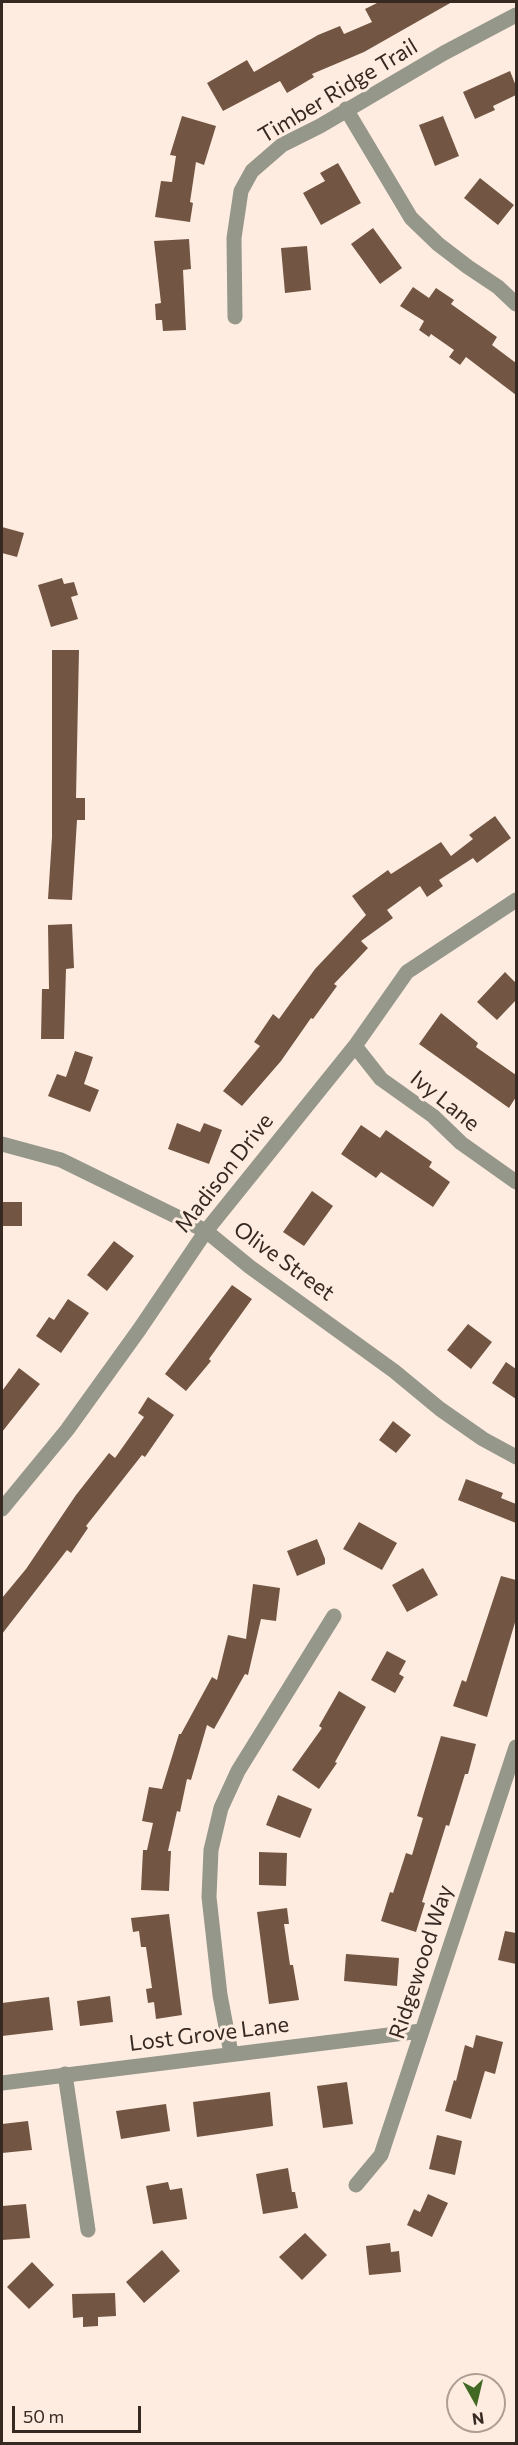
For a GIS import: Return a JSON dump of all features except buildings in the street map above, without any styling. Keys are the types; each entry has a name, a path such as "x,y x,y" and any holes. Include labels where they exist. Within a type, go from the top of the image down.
{"street":[{"name":"Timber Ridge Trail","path":"235,318 234,238 241,190 252,171 282,145 320,126 444,53 516,15"},
{"path":"346,109 411,218 438,244 498,287 516,304"},
{"name":"Madison Drive","path":"2,1509 73,1420 206,1231 355,1046 407,972 516,900"},
{"name":"Ivy Lane","path":"355,1046 381,1079 433,1116 461,1143 516,1182"},
{"name":"Olive Street","path":"2,1144 61,1160 206,1231 250,1267 394,1371 440,1409 483,1439 516,1457"},
{"path":"231,2053 220,1995 208,1897 211,1850 221,1808 238,1771 334,1616"},
{"name":"Ridgewood Way","path":"356,2185 381,2155 516,1747"},
{"name":"Lost Grove Lane","path":"2,2083 421,2031"},
{"path":"65,2074 88,2230"}]}
